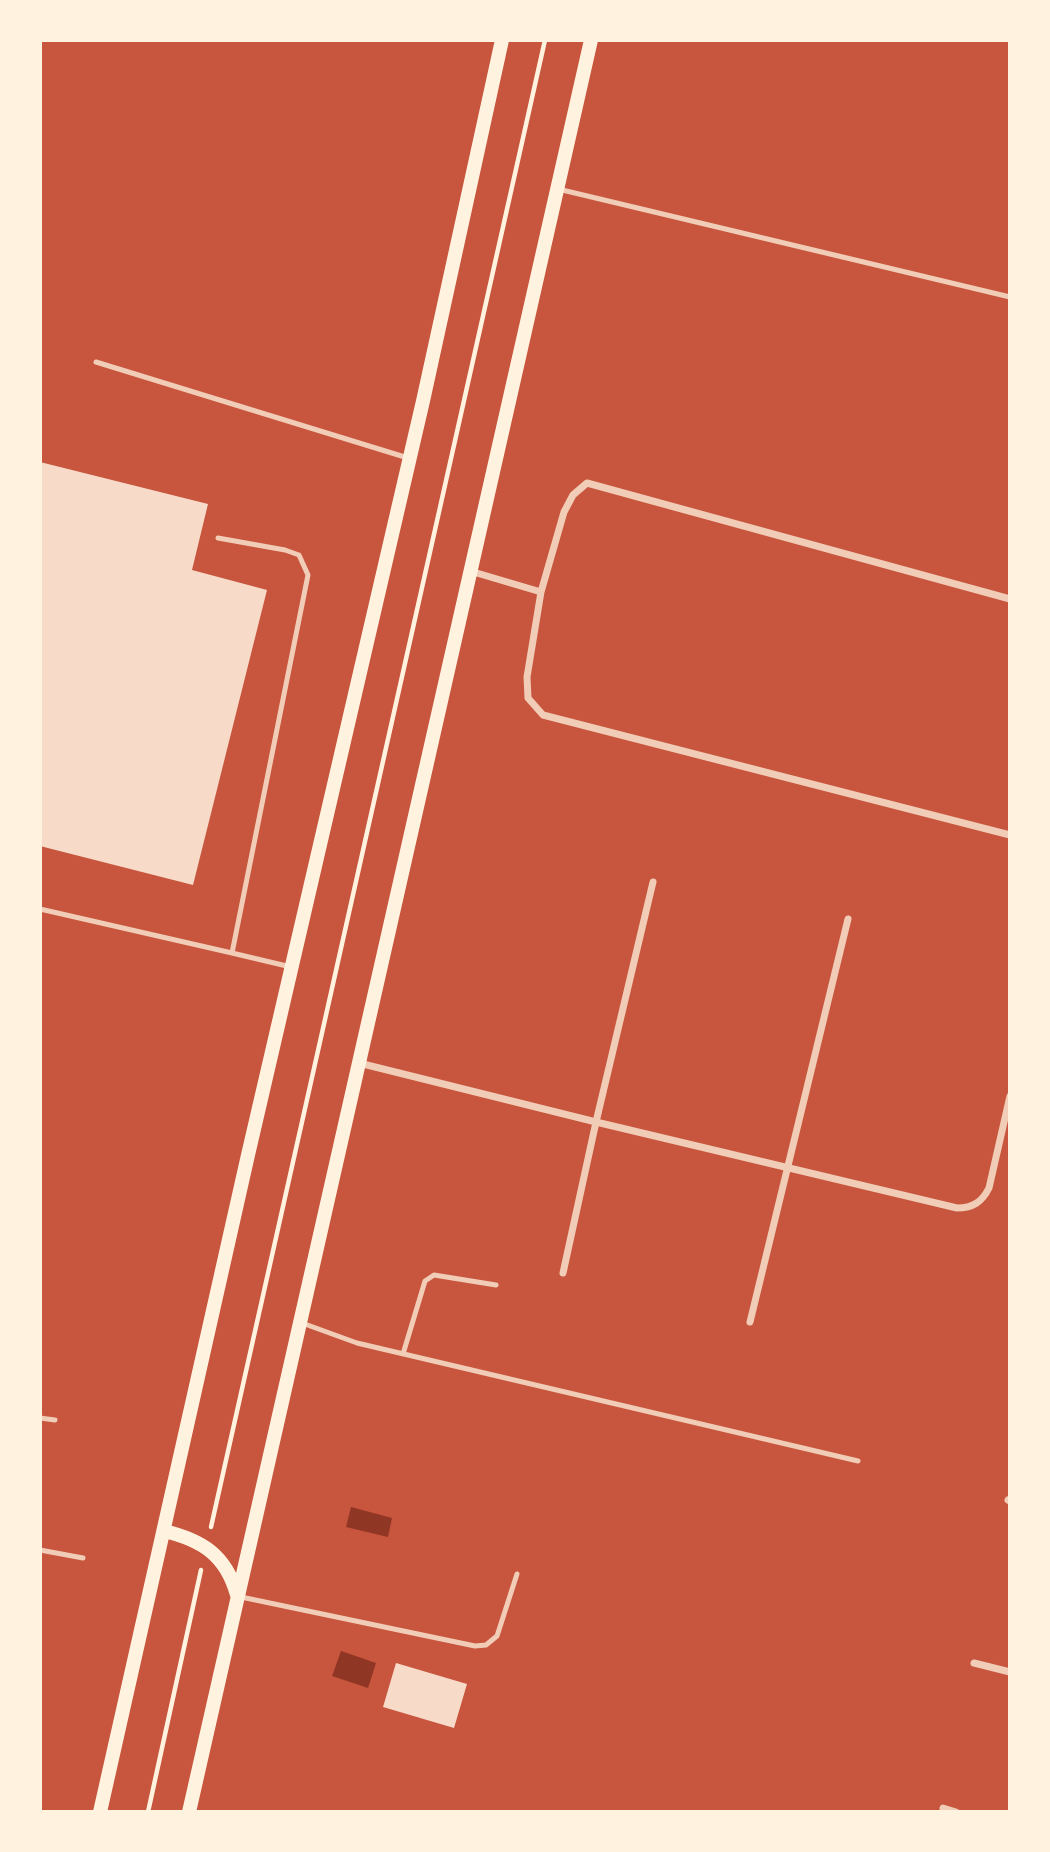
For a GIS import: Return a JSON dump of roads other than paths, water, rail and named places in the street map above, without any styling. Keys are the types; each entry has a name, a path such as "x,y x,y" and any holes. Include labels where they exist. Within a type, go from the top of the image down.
{"main road":[{"path":"100,1812 502,40"},
{"path":"189,1812 592,40"},
{"path":"164,1531 206,1548 220,1560 228,1570 237,1596"}],"street":[{"path":"1010,599 587,483 573,495 564,512 541,592 527,677 528,698 543,715 1010,835"},
{"path":"470,571 541,592"},
{"path":"563,1273 653,882"},
{"path":"750,1322 848,919"},
{"path":"359,1063 957,1208 975,1205 984,1198 989,1188 1010,1096"},
{"path":"974,1663 1010,1672"},
{"path":"943,1808 956,1812"}],"lane":[{"path":"558,189 1010,297"},
{"path":"96,362 409,459"},
{"path":"218,538 299,555 308,575 232,953"},
{"path":"40,908 291,967"},
{"path":"403,1354 425,1281 434,1275 496,1285"},
{"path":"299,1322 357,1343 858,1461"},
{"path":"40,1418 55,1420"},
{"path":"40,1550 83,1558"},
{"path":"237,1596 475,1646 486,1645 497,1636 517,1574"}]}
